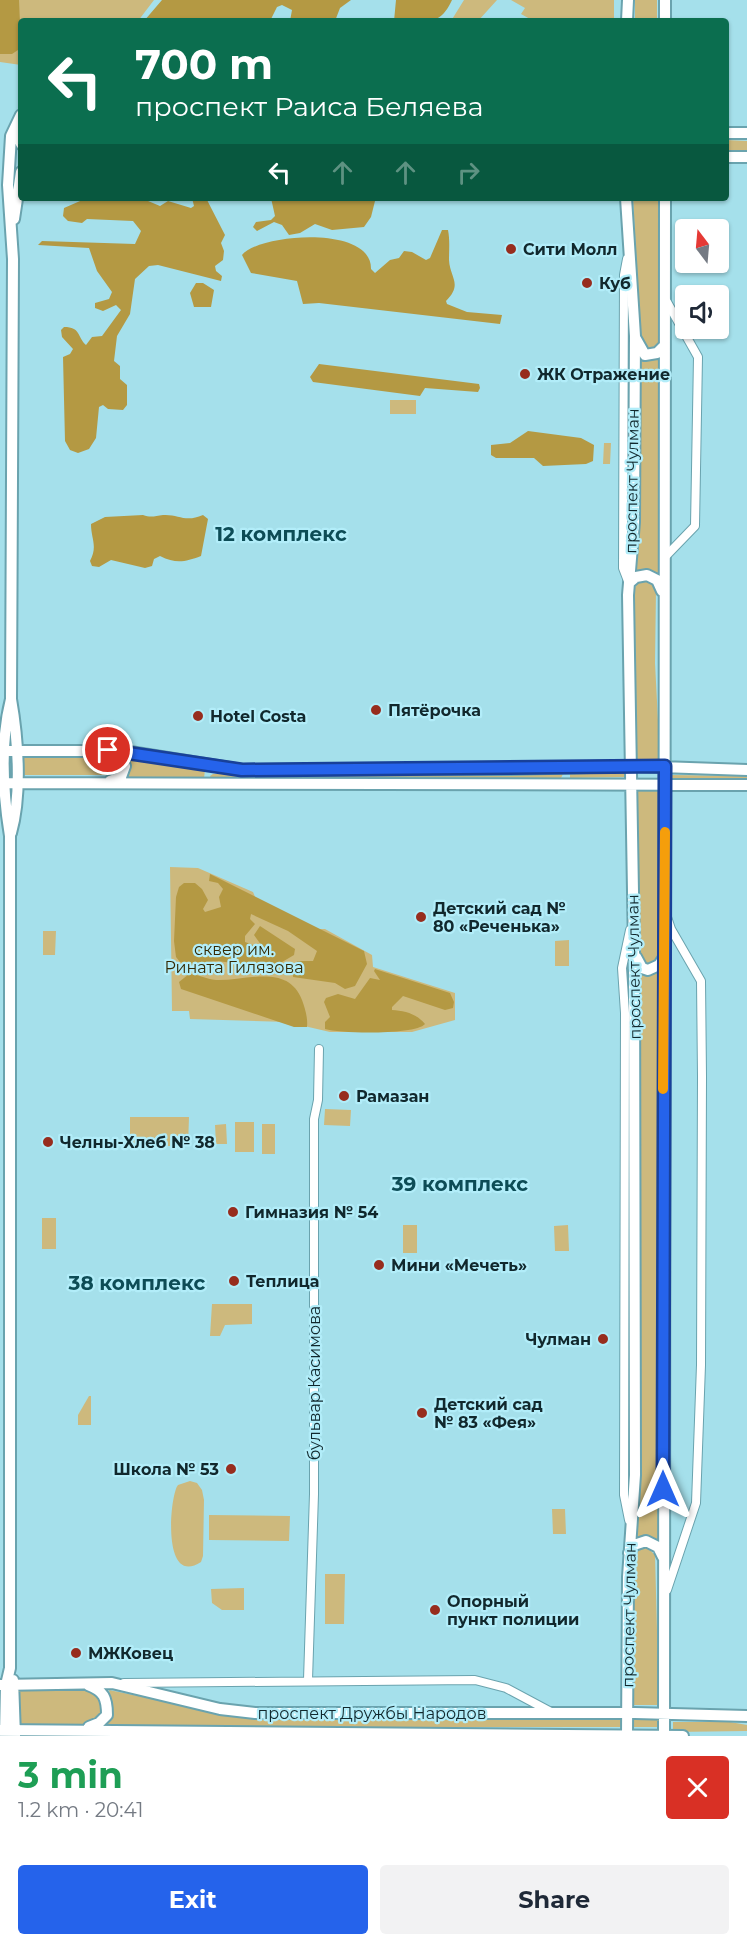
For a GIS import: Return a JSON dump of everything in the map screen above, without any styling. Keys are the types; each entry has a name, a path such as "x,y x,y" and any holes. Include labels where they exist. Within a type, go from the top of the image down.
{"street":[{"path":"627,18 628,0"},
{"path":"664,0 665,18"},
{"path":"8,1732 7,1684 10,1668 10,836 7,751 16,728 11,699 13,223 8,185 9,150 18,122"},
{"path":"15,129 18,136"},
{"path":"729,133 747,133"},
{"path":"729,157 747,157"},
{"path":"13,223 18,191"},
{"name":"проспект Чулман","path":"626,201 635,336 634,522 629,583 634,951 635,1475 629,1553 627,1735"},
{"name":"проспект Чулман","path":"664,1736 663,347 665,201"},
{"path":"628,254 624,275 623,568 629,583 636,577 647,574 657,580 663,592"},
{"path":"664,558 695,526 698,404 698,357 665,298"},
{"path":"635,336 645,355 657,353 663,347"},
{"path":"7,751 108,750 242,770 419,770 561,766 665,766 684,770 747,770"},
{"path":"107,782 121,777 125,766 121,756 108,750"},
{"path":"211,783 206,773 214,766"},
{"path":"559,784 567,777 561,766"},
{"path":"7,783 747,785"},
{"path":"663,1600 696,1503 701,1365 701,981 671,929 665,909"},
{"path":"630,1529 624,1495 625,1013 622,968 633,917"},
{"path":"634,951 638,962 648,970 659,965 663,959"},
{"name":"бульвар Касимова","path":"308,1680 314,1494 314,1150 318,1049"},
{"path":"629,1553 634,1545 646,1541 658,1547 663,1558"},
{"path":"112,1683 475,1680 506,1688 555,1714"},
{"path":"83,1729 99,1724 107,1715 107,1701 100,1690 84,1683"},
{"name":"проспект Дружбы Народов","path":"7,1684 112,1683 220,1709 255,1713 627,1713 747,1716"},
{"name":"проспект Дружбы Народов","path":"8,1732 83,1729 684,1736"}],"green space":[{"path":"0,0 154,0 140,18 18,18 18,65 0,62"},
{"path":"0,0 19,0 18,50 12,54 0,54"},
{"path":"162,0 351,0 340,8 336,18 291,18 292,10 282,5 277,7 272,18 147,18"},
{"path":"396,0 452,0 447,9 437,18 394,18"},
{"path":"464,0 497,0 481,18 453,18"},
{"path":"511,0 614,0 614,18 528,18 521,14 525,8"},
{"path":"635,0 657,0 657,18 635,18"},
{"path":"729,140 747,141 747,153 729,153"},
{"path":"80,201 148,201 160,206 168,201 191,208 194,206 193,201 208,201 225,235 221,243 224,251 223,260 215,266 216,271 222,276 221,281 158,265 149,266 135,279 130,314 117,336 114,361 120,366 120,379 127,385 127,405 123,410 108,409 103,405 99,407 96,438 89,449 78,453 70,450 65,441 63,357 70,354 73,349 62,337 61,330 64,327 73,329 86,345 92,337 102,336 121,310 116,305 103,311 95,308 95,303 109,299 112,292 97,271 89,248 38,245 42,241 135,244 141,231 133,221 87,219 82,223 68,221 63,216 64,208"},
{"path":"272,201 375,201 371,217 364,227 332,230 315,224 300,233 289,235 282,225 274,222 257,231 253,227 256,222 271,220 275,216"},
{"path":"633,201 659,201 661,341 656,350 646,350 641,342"},
{"path":"442,230 448,230 449,260 455,285 446,301 447,304 467,312 502,315 500,324 319,303 303,304 297,281 251,273 242,255 252,248 290,238 335,239 354,245 366,255 375,273 390,260 399,258 404,251 412,252 426,260 430,258"},
{"path":"196,283 203,283 214,290 211,307 194,307 190,293"},
{"path":"638,356 647,361 660,356 660,576 651,570 635,573"},
{"path":"319,364 479,384 480,388 478,392 425,388 420,396 313,382 310,377"},
{"path":"390,400 416,400 416,414 390,414"},
{"path":"528,431 581,438 594,445 593,461 586,464 543,466 534,458 496,458 491,455 491,445 510,443"},
{"path":"604,443 611,443 610,464 603,464"},
{"path":"143,515 187,518 203,515 208,519 201,556 180,561 160,556 154,559 152,566 145,568 111,560 99,567 92,566 90,561 94,547 91,524 105,517"},
{"path":"648,579 656,590 655,663 660,759 637,760 633,592 638,582"},
{"path":"124,754 205,769 204,779 122,778"},
{"path":"18,756 110,756 117,765 112,775 18,775"},
{"path":"570,771 625,771 625,777 570,778"},
{"path":"564,772 561,778 212,780 210,776 213,774"},
{"path":"670,775 747,776 747,781 670,780"},
{"path":"637,789 658,789 659,957 646,965 641,957"},
{"name":"сквер им. Рината Гилязова","path":"170,867 198,868 253,892 256,899 312,929 325,929 372,955 373,967 455,993 455,1020 412,1032 330,1032 287,1022 190,1019 189,1011 172,1011"},
{"path":"210,874 364,951 367,964 355,986 345,989 335,983 293,977 293,966 298,961 313,961 317,951 288,931 251,914 250,919 255,924 245,936 245,942 264,949 254,935 260,926 295,949 294,955 272,968 217,961 191,965 180,962 176,957 174,941 176,897 179,887 184,883 195,883 202,889 208,900 203,909 205,912 221,907 219,897 223,889 218,883 209,881"},
{"path":"43,931 56,931 55,955 43,955"},
{"path":"569,940 569,966 555,966 555,941"},
{"path":"375,969 450,993 454,1002 453,1008 445,1010 403,996 392,1007 392,1010 414,1015 425,1024 419,1028 394,1032 361,1033 325,1029 325,1022 330,1017 324,1002 326,998 338,994 355,999 370,978 380,980"},
{"path":"659,970 660,1543 648,1537 634,1540 638,971 646,975"},
{"path":"189,974 216,980 265,977 287,981 296,989 302,1000 307,1017 307,1027 294,1027 181,989 179,982"},
{"path":"325,1109 351,1110 350,1126 324,1125"},
{"path":"130,1117 189,1117 188,1146 130,1146"},
{"path":"235,1122 254,1122 254,1152 235,1152"},
{"path":"226,1124 227,1144 216,1144 215,1125"},
{"path":"262,1124 275,1124 275,1154 262,1154"},
{"path":"42,1218 56,1218 56,1249 42,1249"},
{"path":"403,1225 417,1225 417,1253 403,1253"},
{"path":"568,1225 569,1251 555,1251 554,1226"},
{"path":"212,1304 252,1304 252,1324 225,1325 220,1336 210,1336"},
{"path":"91,1396 91,1425 78,1425 78,1415"},
{"path":"190,1481 197,1483 202,1490 204,1500 203,1556 201,1562 188,1567 179,1562 174,1551 171,1520 178,1485"},
{"path":"552,1509 565,1509 566,1534 553,1534"},
{"path":"209,1515 290,1516 289,1541 209,1540"},
{"path":"646,1546 655,1555 659,1705 633,1705 634,1555 636,1550"},
{"path":"325,1574 345,1574 344,1624 325,1624"},
{"path":"244,1588 244,1610 222,1610 212,1603 211,1589"},
{"path":"0,1689 87,1689 97,1692 103,1708 101,1715 89,1724 0,1724"},
{"path":"109,1690 246,1718 621,1716 621,1727 116,1727 106,1725 112,1709"},
{"path":"633,1716 659,1717 659,1727 633,1727"},
{"path":"673,1722 730,1722 747,1725 747,1731 673,1732"}],"slow traffic":[{"path":"663,1089 665,832"}],"place":[{"name":"Сити Молл","path":"511,249"},
{"name":"Куб","path":"587,283"},
{"name":"ЖК Отражение","path":"525,374"},
{"name":"Пятёрочка","path":"376,710"},
{"name":"Hotel Costa","path":"198,716"},
{"name":"Детский сад № 80 «Реченька»","path":"421,917"},
{"name":"Рамазан","path":"344,1096"},
{"name":"Челны-Хлеб № 38","path":"48,1142"},
{"name":"Гимназия № 54","path":"233,1212"},
{"name":"Мини «Мечеть»","path":"379,1265"},
{"name":"Теплица","path":"234,1281"},
{"name":"Чулман","path":"603,1339"},
{"name":"Детский сад № 83 «Фея»","path":"422,1413"},
{"name":"Школа № 53","path":"231,1469"},
{"name":"Опорный пункт полиции","path":"435,1610"},
{"name":"МЖКовец","path":"76,1653"}],"district":[{"name":"12 комплекс","path":"281,534"},
{"name":"39 комплекс","path":"460,1184"},
{"name":"38 комплекс","path":"137,1283"}],"route":[{"path":"108,750 242,770 665,766 663,1489"}]}
